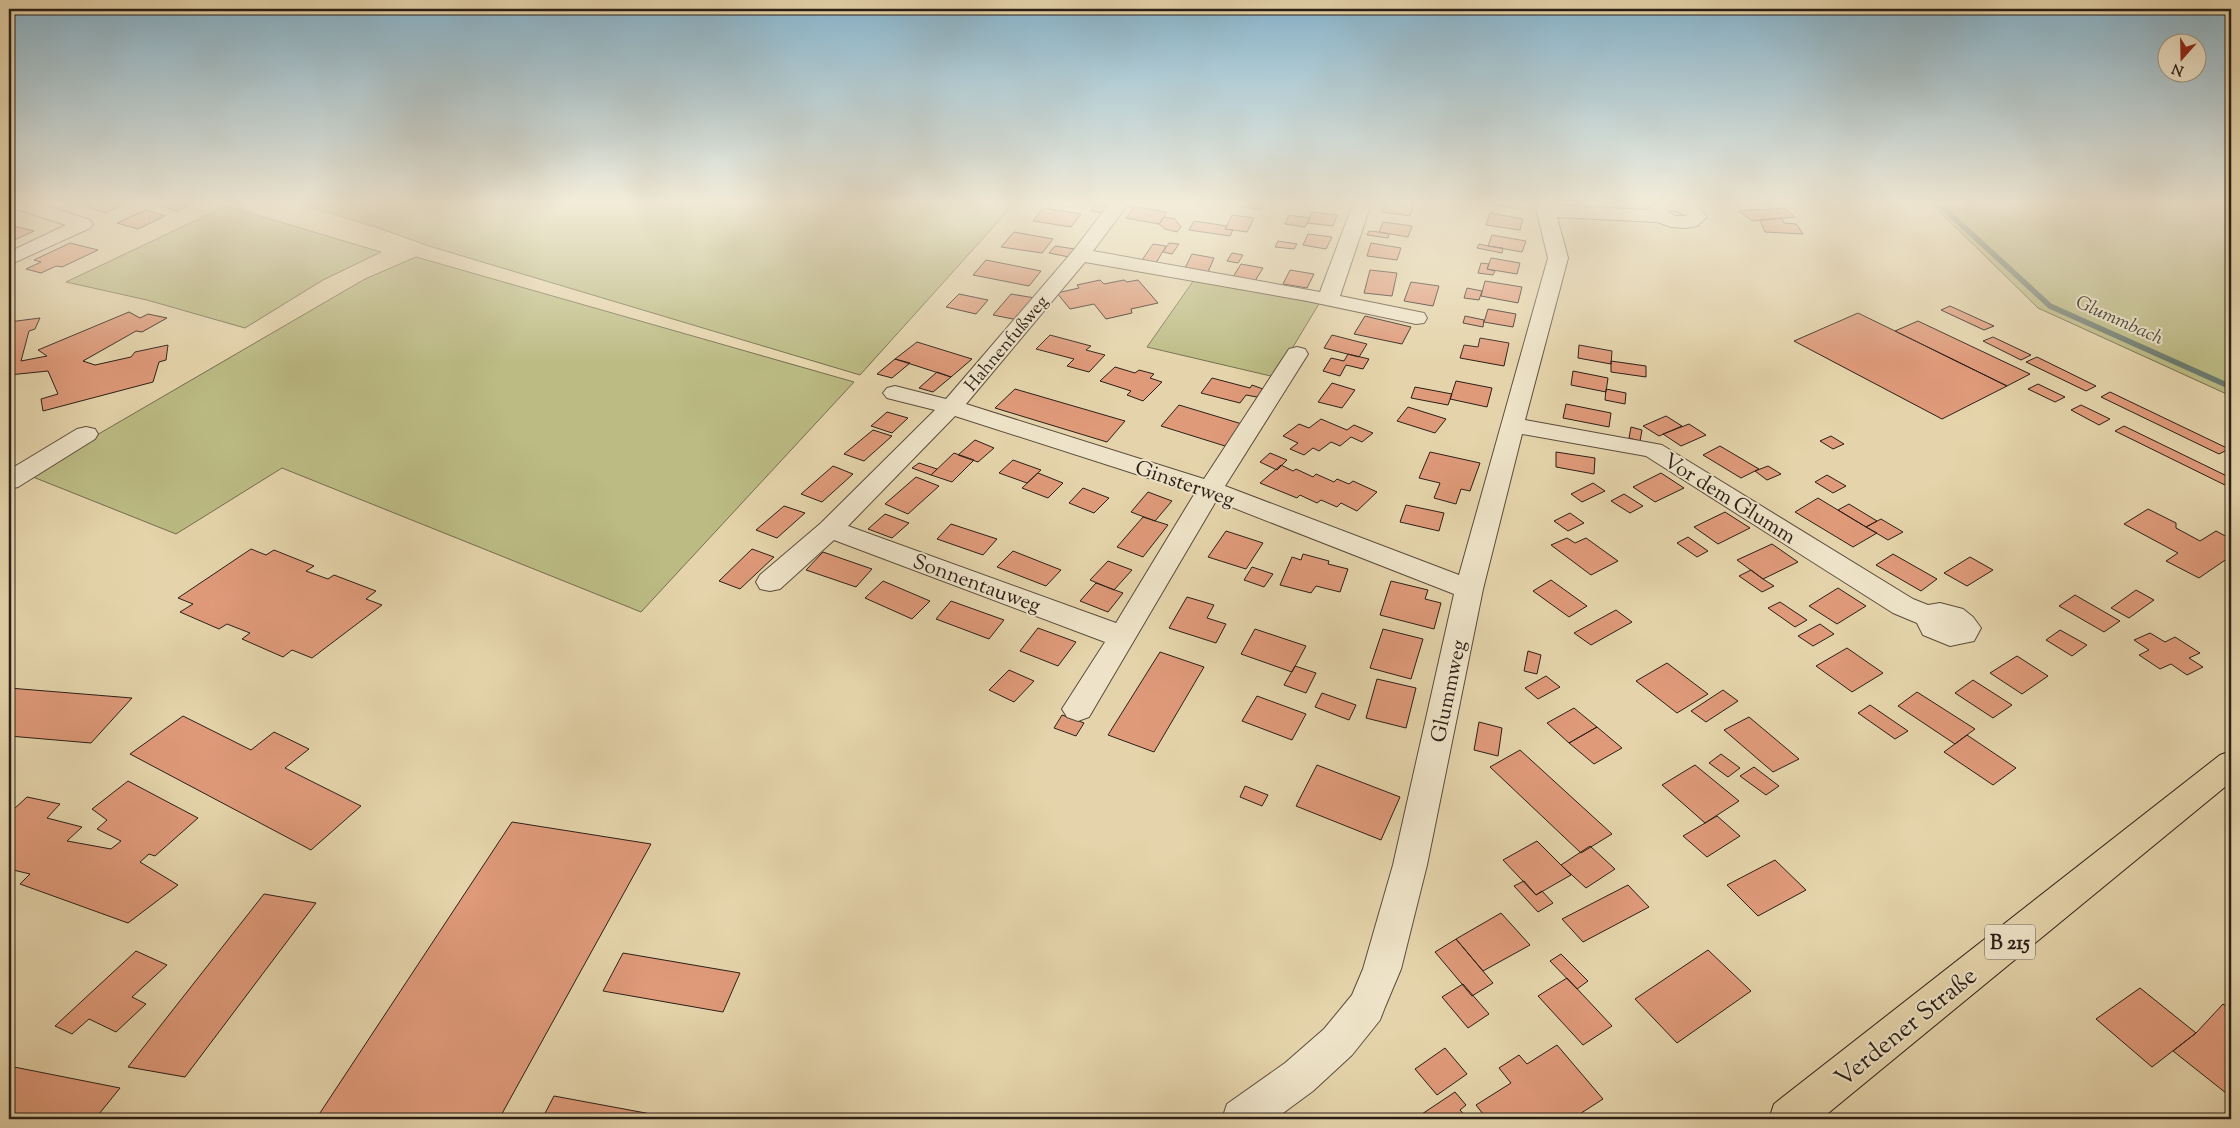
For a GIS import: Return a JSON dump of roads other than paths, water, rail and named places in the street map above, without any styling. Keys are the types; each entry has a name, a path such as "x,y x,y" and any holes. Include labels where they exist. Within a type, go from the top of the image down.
{"main road":[{"name":"Verdener Straße","path":"1789,1119 2231,764"}],"street":[{"name":"Hahnenfußweg","path":"951,407 1079,257"},
{"path":"1089,257 1328,299 1416,318"},
{"path":"1328,299 1343,257"},
{"name":"Glummweg","path":"1242,1119 1299,1077 1338,1042 1366,1008 1382,969 1410,865 1469,589 1558,257"},
{"path":"1078,709 1123,637 1210,489 1297,354"},
{"name":"Ginsterweg","path":"895,393 951,407 1210,489 1469,589"},
{"path":"770,582 830,529 951,407"},
{"name":"Vor dem Glumm","path":"1513,425 1653,450 1903,606 1929,617"},
{"path":"9,480 86,434"},
{"name":"Sonnentauweg","path":"830,529 1123,637"}],"waterway":[{"name":"Glummbach","path":"1996,257 2050,306 2231,387"}]}
